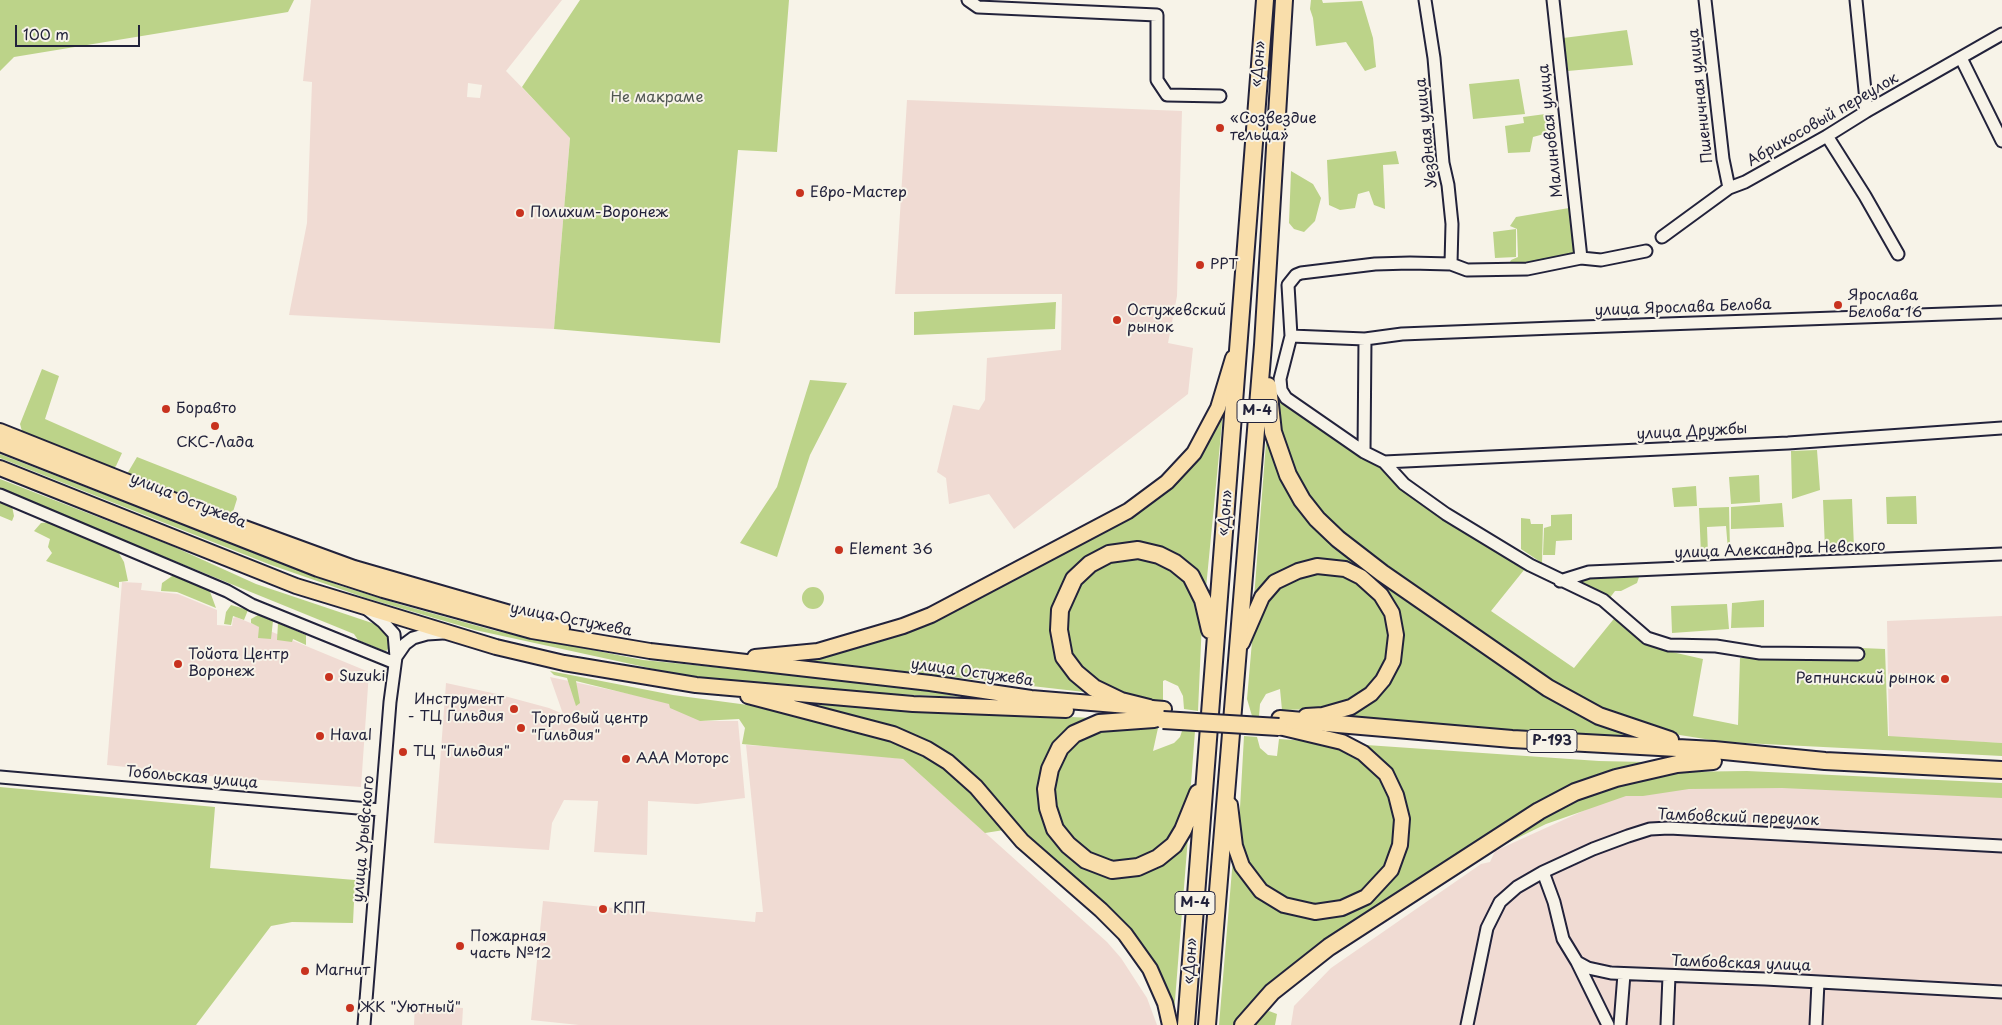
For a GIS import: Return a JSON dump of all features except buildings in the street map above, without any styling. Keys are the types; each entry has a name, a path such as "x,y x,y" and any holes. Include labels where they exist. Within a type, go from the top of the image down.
{"highway":[{"name":"«Дон»","path":"1186,1025 1264,0"},
{"name":"«Дон»","path":"1208,1025 1263,345 1284,0"},
{"path":"1263,345 1270,413 1282,462 1302,500 1317,519 1338,539 1382,573 1510,663 1575,704 1642,732 1714,755"},
{"path":"1158,714 1094,688 1076,673 1064,656 1059,630 1062,601 1074,579 1090,564 1109,554 1138,550 1159,555 1184,569 1198,588 1203,600 1213,655"},
{"path":"1158,714 1099,723 1074,734 1060,748 1050,769 1046,789 1051,818 1060,836 1086,860 1112,870 1126,869 1150,863 1167,852 1179,838 1203,782"},
{"name":"Р-193","path":"1158,714 1714,755 2002,770"},
{"path":"1243,1025 1253,1011 1272,992 1329,947 1532,815 1575,792 1616,778 1714,755"}],"main road":[{"path":"717,658 818,651 903,626 953,604 1128,511 1167,482 1188,461 1202,442 1218,408 1240,332"},
{"path":"0,431 231,523 354,568 426,590 650,651"},
{"name":"улица Остужева","path":"0,444 229,535 383,590 532,631 650,651 930,683 1158,714"},
{"name":"улица Остужева","path":"0,468 296,586 365,609 496,647 564,663 696,685 837,698 1158,714"},
{"path":"1238,658 1251,618 1262,597 1275,582 1298,571 1317,566 1345,569 1368,582 1387,603 1395,624 1396,646 1390,668 1378,687 1358,704 1345,710 1279,723"},
{"path":"696,685 878,729 915,743 948,762 976,787 1022,841 1102,910 1125,934 1150,969 1165,1003 1170,1025"},
{"path":"1228,782 1237,857 1248,877 1268,896 1294,909 1324,911 1342,908 1360,900 1381,883 1394,862 1400,845 1402,828 1401,811 1386,774 1363,753 1342,742 1279,723"}],"street":[{"path":"968,0 978,7 1158,15 1157,80 1167,95 1220,96"},
{"name":"Уездная улица","path":"1425,0 1435,67 1443,163 1448,185 1452,224 1451,264"},
{"name":"Малиновая улица","path":"1553,0 1581,258"},
{"name":"Пшеничная улица","path":"1705,0 1723,159 1729,188"},
{"path":"1856,0 1867,111"},
{"name":"Абрикосовый переулок","path":"1662,237 1729,188 1745,182 1827,136 2002,34"},
{"path":"1961,58 2002,141"},
{"path":"1827,136 1866,196 1898,254"},
{"path":"1646,251 1601,260 1581,258 1527,270 1467,270 1451,264 1375,264 1317,270 1296,275 1288,285 1291,336 1281,373 1281,390 1286,398 1364,452 1384,462 1394,476 1432,504 1489,541 1560,581 1603,600 1638,633 1669,645 1716,646 1766,654 1858,654"},
{"name":"улица Ярослава Белова","path":"1291,336 1365,339 1402,334 2002,312"},
{"path":"1364,452 1365,339"},
{"name":"улица Дружбы","path":"1384,462 1797,442 2002,428"},
{"path":"0,495 227,591 252,605 396,660 405,644 413,638 427,634 450,633"},
{"name":"улица Александра Невского","path":"1560,581 1589,572 2002,554"},
{"name":"улица Урывского","path":"364,1025 381,810 396,660 395,639 391,630 365,609"},
{"name":"Тобольская улица","path":"0,777 381,810"},
{"name":"Тамбовский переулок","path":"1467,1025 1487,928 1492,913 1500,902 1512,890 1544,872 1593,849 1628,836 1650,830 1669,828 2002,846"},
{"path":"1544,872 1563,939 1577,962 1608,1025"},
{"name":"Тамбовская улица","path":"1577,962 1611,973 1624,974 2002,992"},
{"path":"1620,1025 1624,974"},
{"path":"1667,1025 1669,976"},
{"path":"1816,1025 1818,982"}],"shaded area":[{"path":"311,0 562,0 506,71 570,137 554,329 289,315 307,223 312,82 303,81","holes":["468,83 482,85 480,98 467,97"]},
{"name":"Остужевский рынок","path":"907,100 1182,111 1177,296 1168,343 1193,348 1188,394 1014,529 989,494 949,504 946,478 937,472 953,405 979,410 985,400 987,358 1061,350 1062,294 895,294"},
{"path":"122,582 142,583 141,590 178,594 217,610 217,625 232,626 233,618 236,617 369,672 361,787 219,777 107,765"},
{"name":"Репнинский рынок","path":"2002,616 2002,743 1889,737 1887,621"},
{"path":"550,677 673,703 703,721 738,721 745,798 697,804 648,801 647,855 594,852 598,801 564,800 552,823 549,850 434,843 446,683 497,694 549,708 563,714"},
{"path":"746,745 843,751 903,759 1107,942 1121,958 1147,998 1157,1025 579,1025 531,1020 543,901 755,922 756,912 763,912"},
{"path":"1681,775 2002,784 2002,1025 1291,1025 1294,1006 1331,968 1481,864 1490,862 1495,851 1627,791"},
{"path":"415,1005 463,1008 462,1025 414,1025"}],"green space":[{"path":"0,0 294,0 288,12 14,57 0,71"},
{"name":"Не макраме","path":"580,0 789,0 777,152 738,150 720,343 554,329 570,138 522,87"},
{"path":"1311,0 1322,0 1323,3 1362,1 1373,38 1376,67 1365,71 1346,42 1316,46 1313,18 1310,9"},
{"path":"1627,30 1633,65 1568,71 1563,38"},
{"path":"1519,79 1525,114 1473,119 1469,84"},
{"path":"1553,113 1555,131 1533,137 1530,152 1508,153 1505,126 1524,123 1523,117"},
{"path":"1396,151 1399,164 1383,165 1385,209 1374,205 1369,191 1358,194 1355,208 1340,210 1329,205 1327,160"},
{"path":"1291,171 1313,184 1321,198 1315,221 1304,232 1294,229 1289,223"},
{"path":"1569,208 1575,257 1526,267 1509,264 1511,260 1518,257 1517,229 1510,226 1516,217"},
{"path":"1516,229 1516,257 1495,258 1493,232"},
{"path":"1056,302 1055,329 914,335 914,312"},
{"path":"42,369 59,376 45,419 122,453 116,466 110,471 23,435 20,424"},
{"path":"810,380 847,383 810,455 777,557 740,543 777,487"},
{"path":"1277,399 1373,460 1423,504 1524,570 1491,611 1574,668 1617,615 1633,635 1642,641 1672,652 1703,659 1693,716 1738,725 1740,658 1861,658 1861,648 1885,649 1888,736 2002,743 2002,756 1724,742 1667,733 1647,739 1352,721 1343,704 1318,709 1282,710 1280,689 1266,694 1260,704 1259,716 1252,716 1247,699 1253,630 1262,604 1254,598 1266,443"},
{"path":"1223,413 1206,588 1196,593 1202,621 1198,711 1184,709 1183,696 1178,686 1165,680 1163,681 1163,701 795,659 835,653 1135,513"},
{"path":"1817,450 1820,490 1792,499 1791,451"},
{"path":"0,454 338,585 496,631 643,660 896,685 962,697 824,691 686,676 475,630 366,598 271,565 0,458"},
{"path":"137,457 236,496 237,499 232,515 227,517 127,474"},
{"path":"1759,475 1760,502 1731,504 1729,477"},
{"path":"0,479 170,545 256,584 375,624 390,634 391,646 386,651 382,650 358,640 354,634 0,490"},
{"path":"1696,486 1697,506 1674,507 1672,488"},
{"path":"1916,496 1917,524 1887,524 1886,497"},
{"path":"1852,499 1854,548 1825,549 1823,500"},
{"path":"0,501 12,506 14,516 12,521 0,516"},
{"path":"1782,503 1784,527 1731,529 1731,507"},
{"path":"1729,507 1730,550 1728,550 1726,526 1707,527 1708,554 1701,554 1699,508"},
{"path":"1572,514 1572,540 1556,541 1555,555 1543,555 1544,528 1551,526 1551,515"},
{"path":"1521,518 1530,519 1531,524 1543,524 1542,563 1521,549"},
{"path":"53,522 117,550 124,562 128,581 119,582 119,588 46,561 52,553 48,547 50,539 34,531 41,523"},
{"path":"1636,572 1639,577 1637,583 1621,591 1615,591 1609,599 1581,583 1587,575"},
{"path":"175,574 209,589 216,608 177,592 161,591 162,583"},
{"path":"813,587 821,590 824,598 821,606 813,609 805,606 802,598 805,590"},
{"path":"1764,600 1764,627 1731,628 1732,603"},
{"path":"1727,604 1729,629 1672,633 1671,606"},
{"path":"231,605 248,610 244,620 233,616 231,625 224,624 226,612"},
{"path":"258,615 273,621 271,639 258,638 259,627 251,623 251,619"},
{"path":"278,623 306,635 306,645 293,639 292,642 277,640"},
{"path":"550,671 673,695 763,707 904,744 935,760 963,781 1004,830 985,833 903,759 742,744 745,728 739,719 700,721 670,708 669,704 576,681 580,703 576,706 567,678 554,675"},
{"path":"791,702 1091,718 1100,732 1136,727 1158,728 1153,751 1174,743 1180,737 1182,731 1195,731 1191,784 1185,810 1188,837 1174,1013 1168,994 1133,934 1033,845 954,759"},
{"path":"1244,736 1257,737 1260,748 1268,755 1277,756 1279,739 1599,761 1645,762 1646,765 1584,783 1242,1015 1235,1025 1219,1025 1233,858 1239,826"},
{"path":"1747,771 2002,783 2002,798 1782,788 1689,789 1643,796 1626,796 1546,824 1495,849 1550,811 1615,783 1675,772"},
{"path":"0,787 215,807 210,868 355,880 353,923 292,922 271,926 196,1025 0,1025"},
{"path":"1269,1011 1277,1014 1275,1025 1253,1025 1256,1020"}],"place":[{"name":"«Созвездие тельца»","path":"1220,128"},
{"name":"Евро-Мастер","path":"800,193"},
{"name":"Полихим-Воронеж","path":"520,213"},
{"name":"РРТ","path":"1200,265"},
{"name":"Ярослава Белова 16","path":"1838,305"},
{"name":"Остужевский рынок","path":"1117,320"},
{"name":"Боравто","path":"166,409"},
{"name":"СКС-Лада","path":"215,426"},
{"name":"Element 36","path":"839,550"},
{"name":"Тойота Центр Воронеж","path":"178,664"},
{"name":"Suzuki","path":"329,677"},
{"name":"Репнинский рынок","path":"1945,679"},
{"name":"Инструмент - ТЦ Гильдия","path":"514,709"},
{"name":"Торговый центр \"Гильдия\"","path":"521,728"},
{"name":"Haval","path":"320,736"},
{"name":"ТЦ \"Гильдия\"","path":"403,752"},
{"name":"ААА Моторс","path":"626,759"},
{"name":"КПП","path":"603,909"},
{"name":"Пожарная часть №12","path":"460,946"},
{"name":"Магнит","path":"305,971"},
{"name":"ЖК \"Уютный\"","path":"350,1008"}]}
